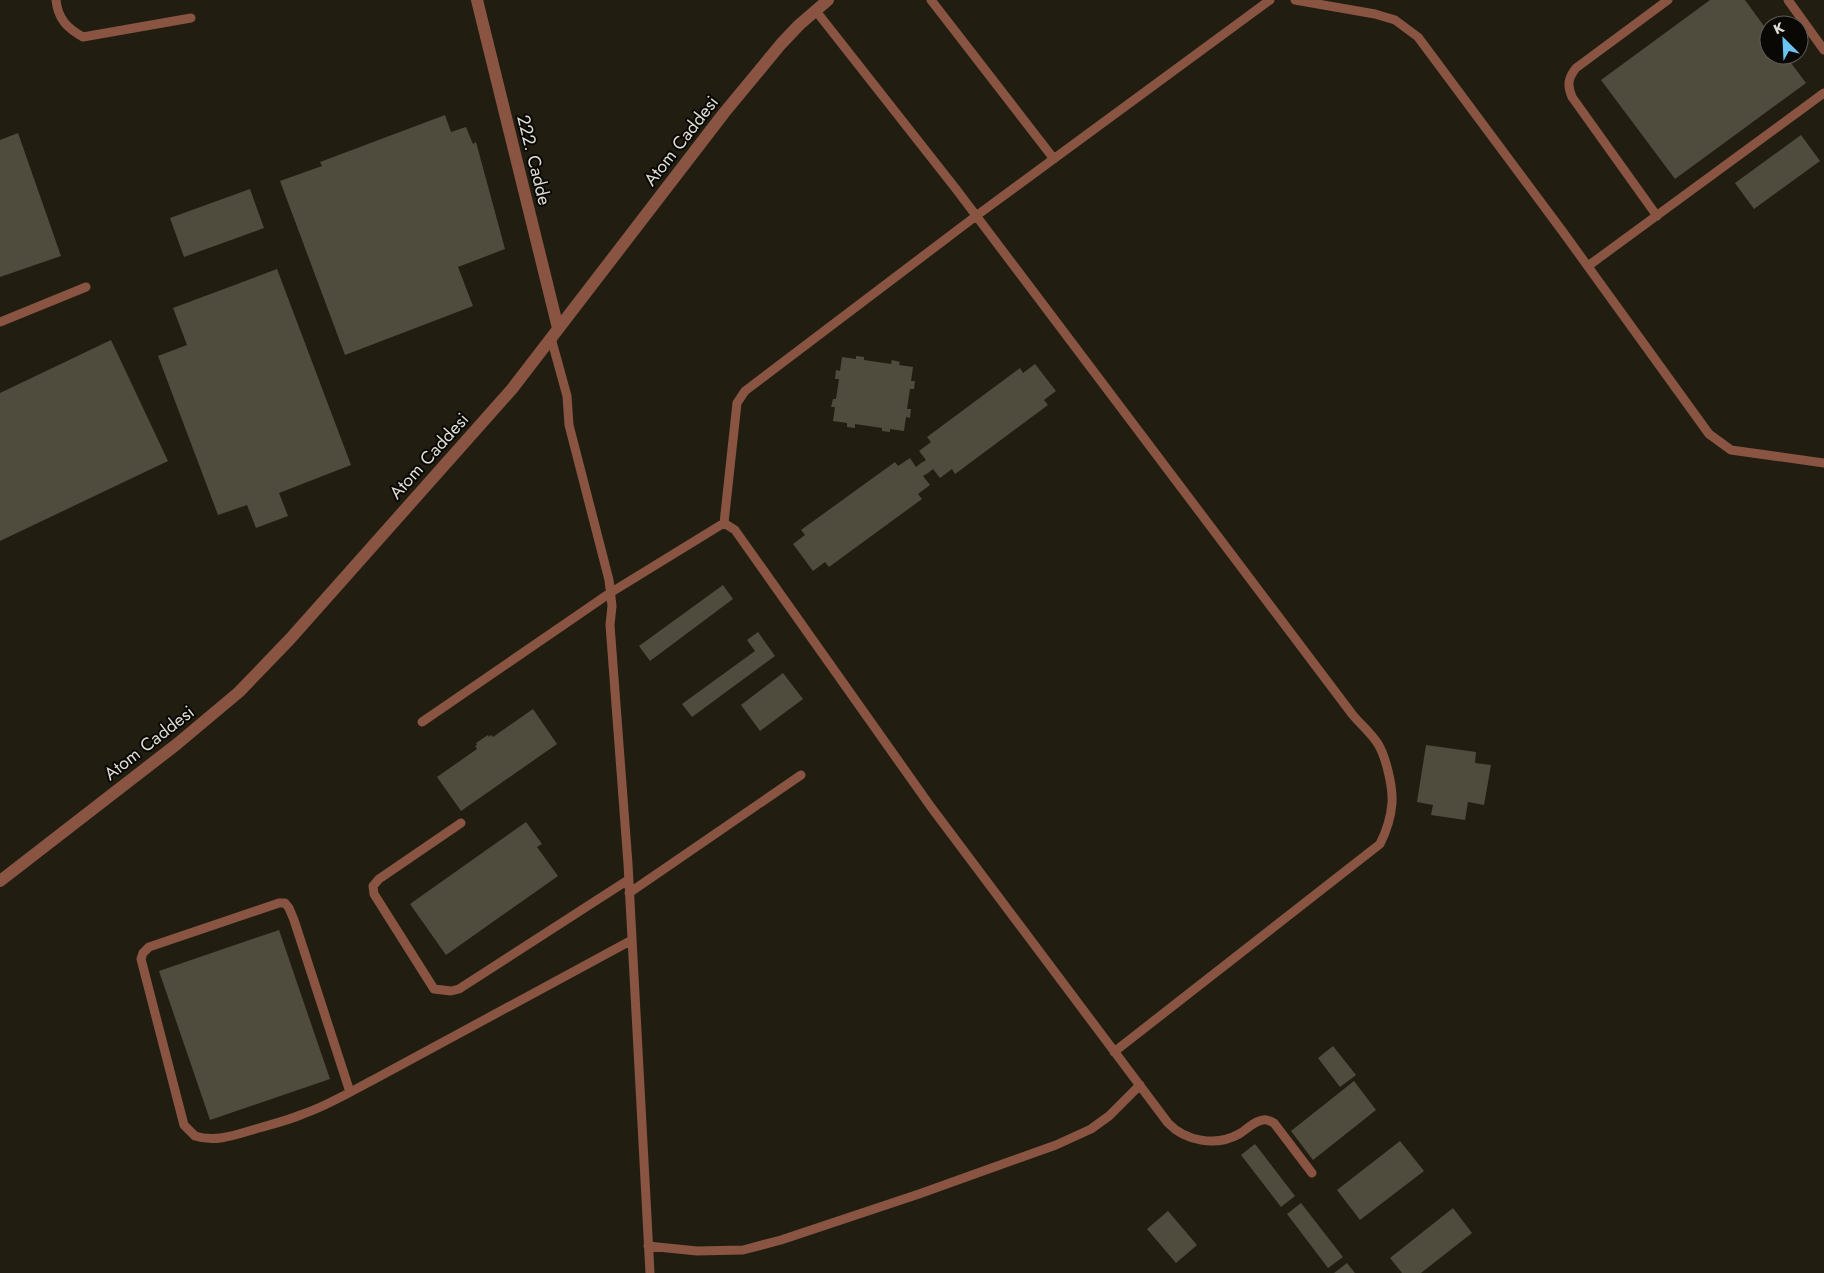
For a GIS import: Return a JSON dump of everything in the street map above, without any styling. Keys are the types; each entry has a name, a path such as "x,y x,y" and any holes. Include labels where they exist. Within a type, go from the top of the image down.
{"street":[{"name":"222. Cadde","path":"477,0 555,333"},
{"name":"Atom Caddesi","path":"0,881 176,744 239,692 290,639 512,389 724,113 781,44 828,0"}],"lane":[{"path":"56,0 57,10 62,22 71,31 82,37 191,18"},
{"path":"931,0 1054,159"},
{"path":"724,523 736,403 752,384 976,216 1270,0"},
{"path":"1295,0 1395,20 1418,37 1588,266 1709,434 1731,450 1824,463"},
{"path":"1657,216 1572,97 1568,87 1569,77 1576,68 1668,0"},
{"path":"1788,0 1824,50"},
{"path":"816,11 976,216 1352,714 1376,741 1388,771 1392,803 1388,825 1380,844 1114,1052"},
{"path":"1588,266 1824,93"},
{"path":"0,322 86,287"},
{"path":"555,333 567,396 569,425 610,580 610,625 632,940 650,1273"},
{"path":"422,722 610,593 724,523"},
{"path":"724,523 735,530 931,807 1168,1123 1183,1136 1200,1140 1225,1140 1260,1120 1268,1120 1274,1123 1312,1173"},
{"path":"629,893 801,775"},
{"path":"462,823 379,879 373,886 374,894 434,989 451,991 459,989 628,880"},
{"path":"350,1092 294,920 285,903 279,903 149,947 142,953 141,959 184,1125 195,1136 214,1139 240,1134 304,1114 350,1092 632,940"},
{"path":"648,1246 697,1251 743,1250 782,1240 918,1194 1056,1144 1091,1129 1109,1116 1140,1085"}],"building":[{"path":"1710,0 1745,0 1759,19 1759,65 1792,65 1806,83 1675,179 1601,80"},
{"path":"445,115 451,132 466,127 473,144 476,142 505,249 458,267 473,306 345,355 280,181 322,166 320,162"},
{"path":"18,133 61,256 0,277 0,140"},
{"path":"1801,135 1820,161 1754,209 1735,183"},
{"path":"250,189 264,228 184,257 170,218"},
{"path":"277,269 351,465 279,493 288,516 256,528 247,505 218,515 158,356 187,345 173,308"},
{"path":"111,340 168,461 0,541 0,393"},
{"path":"856,356 864,357 864,360 891,364 892,360 900,362 899,365 913,367 911,381 915,381 914,389 910,389 907,409 911,409 910,418 906,417 904,431 890,429 890,432 882,431 882,428 855,424 855,428 847,427 847,423 833,421 835,407 831,407 833,399 836,399 839,379 835,379 836,370 840,371 842,357 856,359"},
{"path":"1035,364 1056,391 1044,400 1048,405 955,474 952,469 940,478 933,469 923,476 930,485 918,494 922,499 829,567 825,562 813,571 793,544 805,535 801,530 895,462 898,466 910,458 916,467 926,460 919,451 931,442 927,437 1020,368 1023,373"},
{"path":"723,585 733,599 650,661 639,646"},
{"path":"758,632 775,656 692,717 682,704 755,651 747,640"},
{"path":"783,673 803,699 760,731 741,705"},
{"path":"533,709 557,744 461,811 437,777 477,749 476,743 488,735 493,737"},
{"path":"1426,745 1476,752 1475,763 1491,765 1484,805 1468,802 1465,820 1431,815 1433,805 1417,802"},
{"path":"526,822 542,844 537,847 558,876 446,955 410,904"},
{"path":"279,930 330,1079 210,1120 159,971"},
{"path":"1333,1046 1356,1075 1340,1087 1318,1058"},
{"path":"1354,1081 1376,1110 1313,1160 1291,1131"},
{"path":"1400,1141 1424,1171 1360,1220 1337,1190"},
{"path":"1255,1144 1295,1196 1281,1207 1241,1155"},
{"path":"1301,1203 1343,1257 1328,1268 1287,1214"},
{"path":"1453,1208 1472,1233 1421,1273 1402,1273 1390,1258"},
{"path":"1168,1211 1197,1245 1176,1263 1147,1229"},
{"path":"1347,1263 1355,1273 1334,1273"}]}
